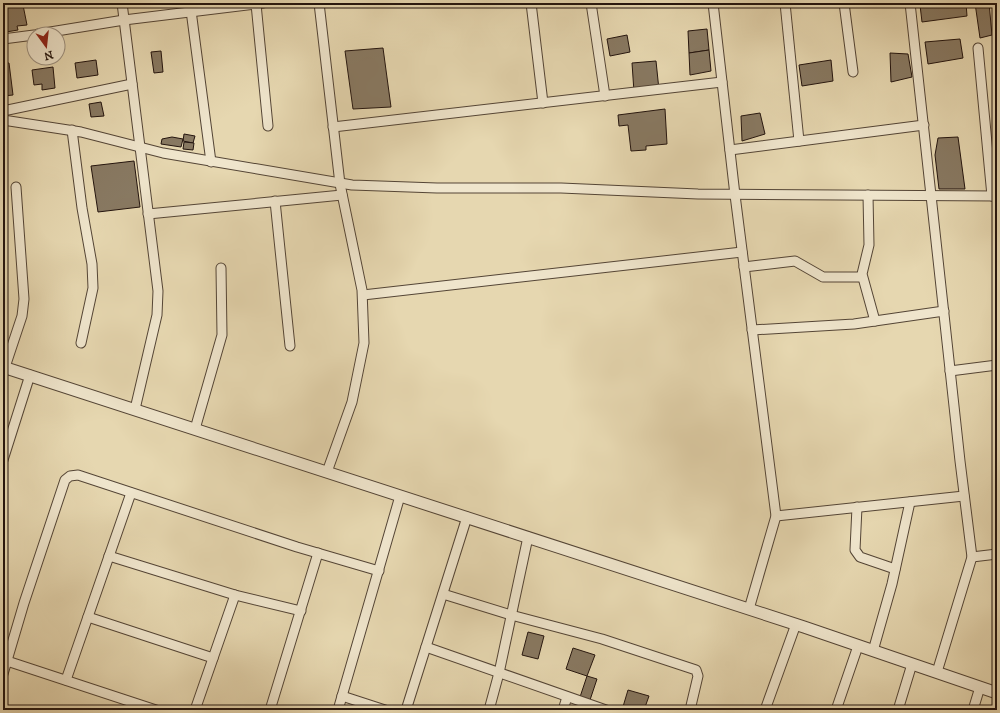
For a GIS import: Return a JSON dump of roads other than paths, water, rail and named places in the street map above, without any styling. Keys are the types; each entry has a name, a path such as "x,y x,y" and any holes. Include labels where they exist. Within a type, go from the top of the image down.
{"street":[{"path":"122,3 158,291 157,315 135,409"},
{"path":"66,29 191,7 259,3 268,126"},
{"path":"319,3 340,184 363,294 364,343 352,402 327,472"},
{"path":"531,3 543,103"},
{"path":"591,3 605,96"},
{"path":"713,3 735,195 776,516 749,609"},
{"path":"785,3 799,141"},
{"path":"844,3 852,72"},
{"path":"910,3 972,557 937,672"},
{"path":"191,7 211,162"},
{"path":"3,40 26,36"},
{"path":"3,120 72,130 139,148 340,184 437,188 560,188 735,195 995,196 993,168 978,48"},
{"path":"333,127 722,82"},
{"path":"3,111 132,84"},
{"path":"730,150 924,125"},
{"path":"72,130 82,208 92,264 93,288 81,343"},
{"path":"16,187 24,299 22,316 4,367 796,624 997,693"},
{"path":"148,214 342,195"},
{"path":"868,195 869,245 865,256 862,277 875,321"},
{"path":"275,201 290,346"},
{"path":"363,294 742,252"},
{"path":"744,267 795,261 823,277 862,277"},
{"path":"194,429 222,335 221,268"},
{"path":"752,330 811,328 944,311"},
{"path":"950,371 997,365"},
{"path":"3,460 30,375"},
{"path":"3,674 24,603 65,480 70,476 78,475 318,553 379,571"},
{"path":"66,680 132,493"},
{"path":"338,710 400,496"},
{"path":"776,516 964,496"},
{"path":"873,651 895,569 910,502"},
{"path":"857,507 856,554 860,557 895,569"},
{"path":"406,710 467,517"},
{"path":"489,710 499,673 528,537"},
{"path":"270,710 318,553"},
{"path":"972,557 997,554"},
{"path":"110,556 235,595 301,611"},
{"path":"443,594 511,615 602,639 696,670 698,676 690,710"},
{"path":"195,710 235,595"},
{"path":"88,617 213,658"},
{"path":"766,710 796,624"},
{"path":"836,710 858,646"},
{"path":"426,648 606,710"},
{"path":"7,660 156,710"},
{"path":"898,710 912,664"},
{"path":"973,710 980,687"},
{"path":"342,696 385,710"},
{"path":"563,710 567,697"}]}
